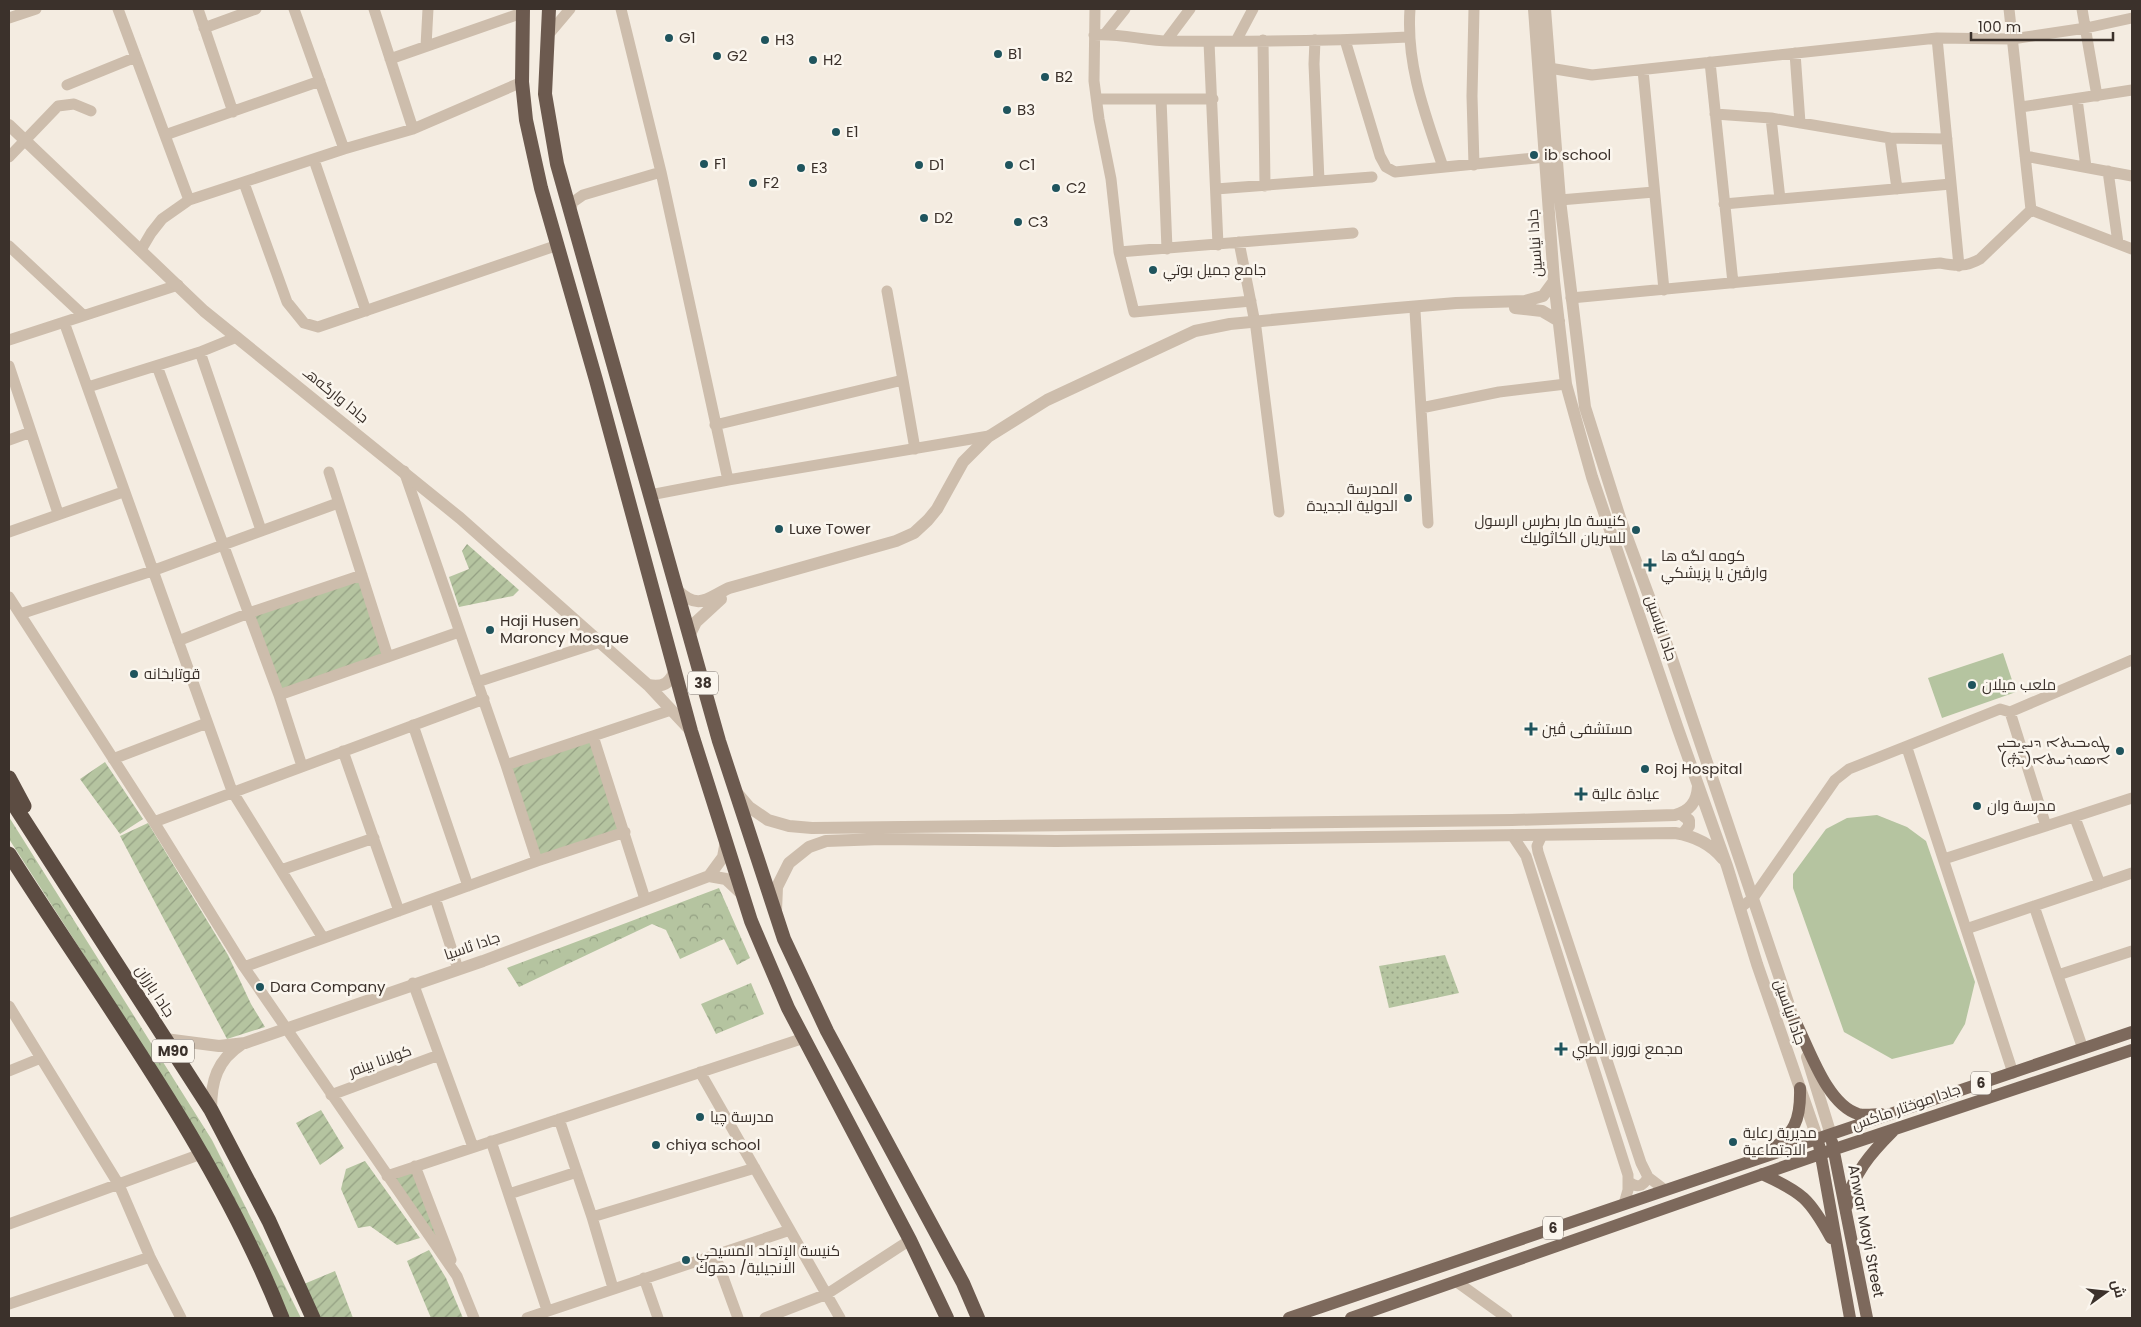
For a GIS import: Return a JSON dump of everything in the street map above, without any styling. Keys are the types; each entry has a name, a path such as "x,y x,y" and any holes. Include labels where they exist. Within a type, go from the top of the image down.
{"highway":[{"name":"38","path":"550,9 545,94 563,188 735,790 784,939 827,1031 963,1283 978,1318"},
{"name":"38","path":"522,11 522,82 526,120 539,179 604,407 691,731 751,921 781,991 804,1038 910,1240 946,1318"},
{"path":"604,407 614,413 622,409 624,401"},
{"path":"613,441 616,433 622,430 633,434"},
{"path":"9,778 50,862"},
{"name":"جادا بارزان","path":"9,797 211,1110 269,1221 313,1318"},
{"name":"M90","path":"9,854 201,1154 246,1239 282,1318"},
{"path":"9,872 48,917"}],"main road":[{"path":"1794,1019 1825,1083 1839,1103 1858,1114 1889,1114"},
{"name":"6","path":"1289,1318 1665,1190 1831,1136 1889,1114 2132,1032"},
{"name":"جادا موختار ماكس","path":"1834,1149 2132,1050"},
{"path":"1763,1158 1789,1136 1798,1120 1800,1088"},
{"path":"1846,1216 1849,1195 1862,1167 1896,1128"},
{"name":"Anwar Mayi Street","path":"1831,1136 1867,1318"},
{"name":"جادا نیاسین","path":"1818,1140 1820,1154"},
{"name":"6","path":"1351,1318 1834,1149"},
{"name":"Anwar Mayi Street","path":"1820,1154 1850,1318"},
{"path":"1762,1174 1792,1188 1807,1200 1818,1212 1836,1248"}],"street":[{"path":"9,18 36,9"},
{"path":"118,9 189,200"},
{"path":"198,9 233,112"},
{"path":"204,28 256,9"},
{"path":"294,9 344,149"},
{"path":"374,9 414,129"},
{"path":"426,46 428,9"},
{"path":"548,35 570,9"},
{"path":"621,9 662,172 728,480"},
{"path":"1096,9 1100,35 1096,99 1110,179 1119,252 1134,312 1251,301"},
{"path":"1100,35 1125,9"},
{"path":"1166,41 1190,9"},
{"path":"1236,41 1253,9"},
{"path":"1410,9 1408,37 1420,101 1443,167"},
{"path":"1474,9 1474,165"},
{"name":"جادا نیاسین","path":"1534,9 1545,157 1553,185 1560,200 1585,407 1621,521 1671,656 1754,898 1831,1136"},
{"name":"جادا نیاسین","path":"1545,9 1553,185 1554,281 1566,384 1592,477 1727,866 1757,964 1818,1140"},
{"path":"2009,9 2031,210"},
{"path":"2082,9 2097,96"},
{"path":"390,59 522,11"},
{"path":"1549,68 1592,75 1937,38 2012,38 2086,28 2132,18"},
{"path":"1100,35 1166,41 1209,42 1408,37"},
{"path":"1937,38 1959,266"},
{"path":"1263,40 1265,186"},
{"path":"1315,40 1314,64 1318,181"},
{"path":"1344,40 1380,156 1386,167 1395,172 1545,157"},
{"path":"1209,42 1213,98 1218,245"},
{"path":"1795,53 1800,123"},
{"path":"67,85 136,57"},
{"path":"1710,62 1733,283"},
{"path":"1643,70 1664,290"},
{"path":"165,136 320,81"},
{"path":"141,250 162,219 189,200 344,149 414,129 522,82"},
{"path":"2021,107 2132,90"},
{"path":"1096,99 1213,98"},
{"path":"1161,99 1167,249"},
{"path":"2077,99 2086,167"},
{"path":"9,157 58,106 74,104 91,111"},
{"path":"1715,114 1771,118 1890,138 1947,140"},
{"path":"1771,118 1780,199"},
{"name":"جادا وارگه‌هـ","path":"9,124 204,311 460,518 648,685 691,731"},
{"path":"1890,138 1897,189"},
{"path":"2026,156 2132,176"},
{"path":"314,160 366,311"},
{"path":"2108,171 2118,243"},
{"path":"570,210 576,199 583,195 662,172"},
{"path":"1216,189 1372,177"},
{"path":"244,183 287,302 298,318 304,323 318,327 558,245"},
{"path":"1724,204 1951,184"},
{"path":"563,188 583,195"},
{"path":"1560,200 1654,192"},
{"path":"2031,210 2132,248"},
{"path":"1571,298 1940,263 1959,266 1970,264 1980,259 2031,210"},
{"path":"1119,252 1353,233"},
{"path":"1239,242 1255,325 1279,512"},
{"path":"9,247 83,315"},
{"path":"677,590 683,596 695,601 706,601 729,588 896,541 914,533 937,509 951,481 967,457 989,436 1046,400 1195,331 1230,324 1255,325 1415,311 1525,308 1539,304 1554,281"},
{"path":"9,340 178,285"},
{"path":"888,291 915,449"},
{"path":"690,634 702,616 724,598 735,593 902,546 920,538 943,514 957,486 978,456 1015,427 1053,405 1201,335 1255,325 1385,309 1456,303 1525,301 1539,304 1559,321"},
{"path":"1415,311 1428,523"},
{"path":"64,322 123,492 232,791 323,938"},
{"path":"88,387 200,352 237,337"},
{"path":"200,352 261,530"},
{"path":"9,366 58,513"},
{"path":"156,366 223,544 302,766"},
{"path":"715,425 903,380"},
{"path":"1421,408 1499,392 1566,384"},
{"path":"9,440 31,432"},
{"path":"650,496 728,480 989,436"},
{"path":"329,472 388,657"},
{"path":"404,472 484,699 537,861"},
{"path":"9,532 58,513 123,492"},
{"path":"20,614 152,571 338,503"},
{"path":"178,641 248,613 362,575"},
{"path":"9,597 154,822 244,967 456,1276"},
{"path":"695,601 695,612 702,616"},
{"path":"278,695 460,632"},
{"path":"477,682 600,642"},
{"path":"2010,712 2132,660"},
{"path":"648,685 657,687 666,684 672,678 675,669"},
{"path":"154,822 232,791 484,699"},
{"path":"1740,908 1754,898 1834,780 1849,769 1907,748 1995,710 2006,709 2010,712 2046,826"},
{"path":"506,765 671,710"},
{"path":"113,759 207,722"},
{"path":"413,725 468,886"},
{"path":"593,736 645,899"},
{"path":"1907,748 2013,1073"},
{"path":"343,751 399,910"},
{"path":"776,914 777,887 789,863 809,847 826,842 882,833 1054,824 1462,820 1681,814 1691,807 1698,784"},
{"path":"735,790 749,807 768,820 789,826 882,833 1051,841 1683,834 1708,845 1727,866"},
{"path":"1944,859 2076,818 2132,798"},
{"path":"1681,814 1689,820 1690,826 1683,834"},
{"path":"2076,818 2100,884"},
{"path":"1461,835 1462,820"},
{"path":"1214,822 1215,839"},
{"path":"1297,822 1297,838"},
{"path":"1051,841 1054,824"},
{"path":"244,967 537,861 625,832"},
{"path":"1512,835 1526,856 1628,1182 1624,1204"},
{"path":"1542,835 1537,846 1538,852 1648,1177 1665,1190"},
{"path":"281,870 374,838"},
{"path":"726,841 723,857 709,876 726,879 739,889 743,896"},
{"path":"1526,856 1531,851 1538,852"},
{"path":"1966,929 2132,873"},
{"name":"جادا ئاسيا","path":"244,1043 458,969 709,876"},
{"path":"435,898 458,969"},
{"path":"2034,906 2083,1049"},
{"path":"2058,976 2132,950"},
{"path":"413,983 473,1147"},
{"path":"9,1006 119,1185 150,1257 181,1318"},
{"path":"388,1176 804,1038"},
{"path":"165,1039 219,1046 244,1043"},
{"path":"211,1110 212,1088 216,1072 230,1053 244,1043"},
{"name":"كولانا بینه‌ر","path":"331,1095 439,1055"},
{"path":"9,1070 41,1058"},
{"path":"700,1072 840,1318"},
{"path":"559,1119 592,1217 613,1288"},
{"path":"491,1141 547,1310"},
{"path":"9,1224 201,1154"},
{"path":"415,1166 456,1276 474,1318"},
{"path":"592,1217 754,1168"},
{"path":"510,1194 577,1172"},
{"path":"1628,1182 1634,1186 1640,1186 1645,1183 1648,1177"},
{"path":"527,1318 790,1230"},
{"path":"765,1318 827,1294 910,1240"},
{"path":"715,1255 738,1318"},
{"path":"9,1304 150,1257"},
{"path":"644,1278 658,1318"},
{"path":"1457,1282 1507,1318"}],"green space":[{"path":"467,544 519,590 513,596 459,607 449,577 469,569 462,551"},
{"path":"362,575 388,657 279,695 249,613"},
{"name":"ملعب ميلان","path":"2003,653 2016,692 1942,718 1928,678"},
{"path":"593,736 625,832 537,861 506,765"},
{"path":"105,762 143,819 120,834 80,779"},
{"path":"1877,815 1907,827 1926,841 1975,982 1965,1024 1953,1044 1892,1059 1844,1032 1793,888 1793,874 1826,829 1847,818"},
{"path":"9,817 212,1140 301,1318 287,1318 93,969 9,839"},
{"path":"148,823 228,955 251,1004 265,1027 227,1039 120,836"},
{"path":"719,888 750,958 737,965 724,939 680,959 666,930 652,924 519,987 507,968"},
{"path":"1445,955 1459,993 1389,1008 1379,966"},
{"path":"751,983 764,1014 716,1034 701,1004"},
{"path":"321,1110 344,1148 320,1165 296,1123"},
{"path":"365,1161 420,1238 397,1245 370,1226 358,1228 341,1189 346,1169"},
{"path":"415,1166 457,1276 387,1176"},
{"path":"429,1250 446,1278 463,1318 431,1318 407,1261"},
{"path":"335,1271 353,1318 317,1318 304,1284"}],"place":[{"name":"G1","path":"669,38"},
{"name":"H3","path":"765,40"},
{"name":"B1","path":"998,54"},
{"name":"G2","path":"717,56"},
{"name":"H2","path":"813,60"},
{"name":"B2","path":"1045,77"},
{"name":"B3","path":"1007,110"},
{"name":"E1","path":"836,132"},
{"name":"ib school","path":"1534,155"},
{"name":"F1","path":"704,164"},
{"name":"D1","path":"919,165"},
{"name":"C1","path":"1009,165"},
{"name":"E3","path":"801,168"},
{"name":"F2","path":"753,183"},
{"name":"C2","path":"1056,188"},
{"name":"D2","path":"924,218"},
{"name":"C3","path":"1018,222"},
{"name":"جامع جميل بوتي","path":"1153,270"},
{"name":"المدرسة الدولية الجديدة","path":"1408,498"},
{"name":"Luxe Tower","path":"779,529"},
{"name":"كنيسة مار بطرس الرسول للسريان الكاثوليك","path":"1636,530"},
{"name":"كومه لگه ها وارڤين يا پزيشكي","path":"1650,565"},
{"name":"Haji Husen Maroncy Mosque","path":"490,630"},
{"name":"قوتابخانه","path":"134,674"},
{"name":"ملعب ميلان","path":"1972,685"},
{"name":"مستشفى ڤين","path":"1531,729"},
{"name":"ܛܘܝܒܝܬܐ ܕܢܨܝܒܝܢ ܐܣܘܪܝܝܬܐ(ܞ)","path":"2120,751"},
{"name":"Roj Hospital","path":"1645,769"},
{"name":"عيادة عالية","path":"1581,794"},
{"name":"مدرسة وان","path":"1977,806"},
{"name":"Dara Company","path":"260,987"},
{"name":"مجمع نوروز الطبي","path":"1561,1049"},
{"name":"مدرسة چيا","path":"700,1117"},
{"name":"مديرية رعاية الاجتماعية","path":"1733,1142"},
{"name":"chiya school","path":"656,1145"},
{"name":"كنيسة الإتحاد المسيحي الانجيلية/ دهوك","path":"686,1260"}]}
